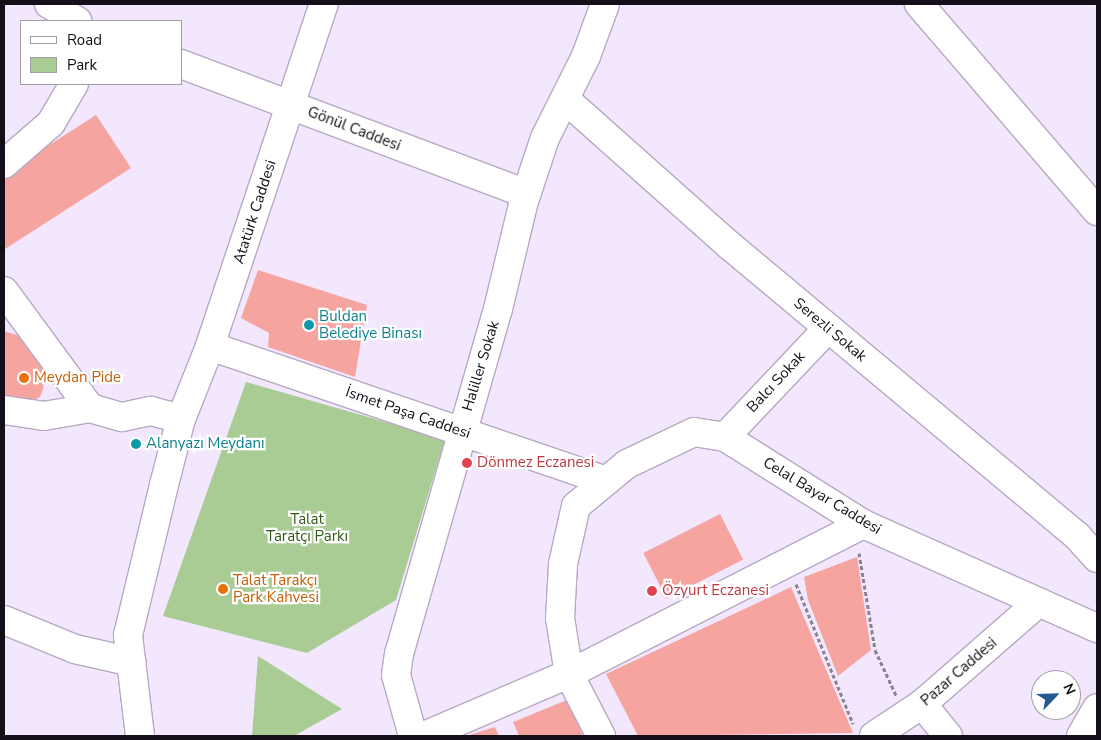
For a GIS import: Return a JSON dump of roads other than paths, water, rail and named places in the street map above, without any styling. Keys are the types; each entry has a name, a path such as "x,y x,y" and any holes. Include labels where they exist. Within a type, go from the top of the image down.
{"street":[{"path":"49,4 75,20"},
{"name":"Atatürk Caddesi","path":"140,736 128,635 181,419 210,346 324,4"},
{"name":"Haliller Sokak","path":"413,736 396,675 399,654 461,431 498,309 526,194 545,138 565,99 605,4"},
{"path":"919,4 1097,211"},
{"name":"Gönül Caddesi","path":"182,64 526,194"},
{"path":"4,164 51,123 73,85"},
{"name":"Serezli Sokak","path":"565,99 828,328 1078,537 1097,558"},
{"path":"4,291 90,408"},
{"name":"Balcı Sokak","path":"725,437 828,328"},
{"name":"İsmet Paşa Caddesi","path":"210,346 606,481"},
{"path":"4,410 44,416 90,408 122,417 152,411 181,419"},
{"name":"Celal Bayar Caddesi","path":"601,736 569,674 560,618 563,564 576,506 627,464 694,432 725,437 855,528 1039,602 1097,628"},
{"path":"424,736 569,674 855,528"},
{"name":"Pazar Caddesi","path":"864,732 915,709 1039,602"},
{"path":"4,620 76,649 132,662"},
{"path":"1081,736 1097,708"},
{"path":"915,709 948,736"}],"place":[{"name":"Buldan Belediye Binası","path":"309,325"},
{"name":"Meydan Pide","path":"24,378"},
{"name":"Alanyazı Meydanı","path":"136,444"},
{"name":"Dönmez Eczanesi","path":"467,463"},
{"name":"Talat Tarakçı Park Kahvesi","path":"223,589"},
{"name":"Özyurt Eczanesi","path":"652,591"}],"park label":[{"name":"Talat Taratçı Parkı","path":"307,528"}]}
